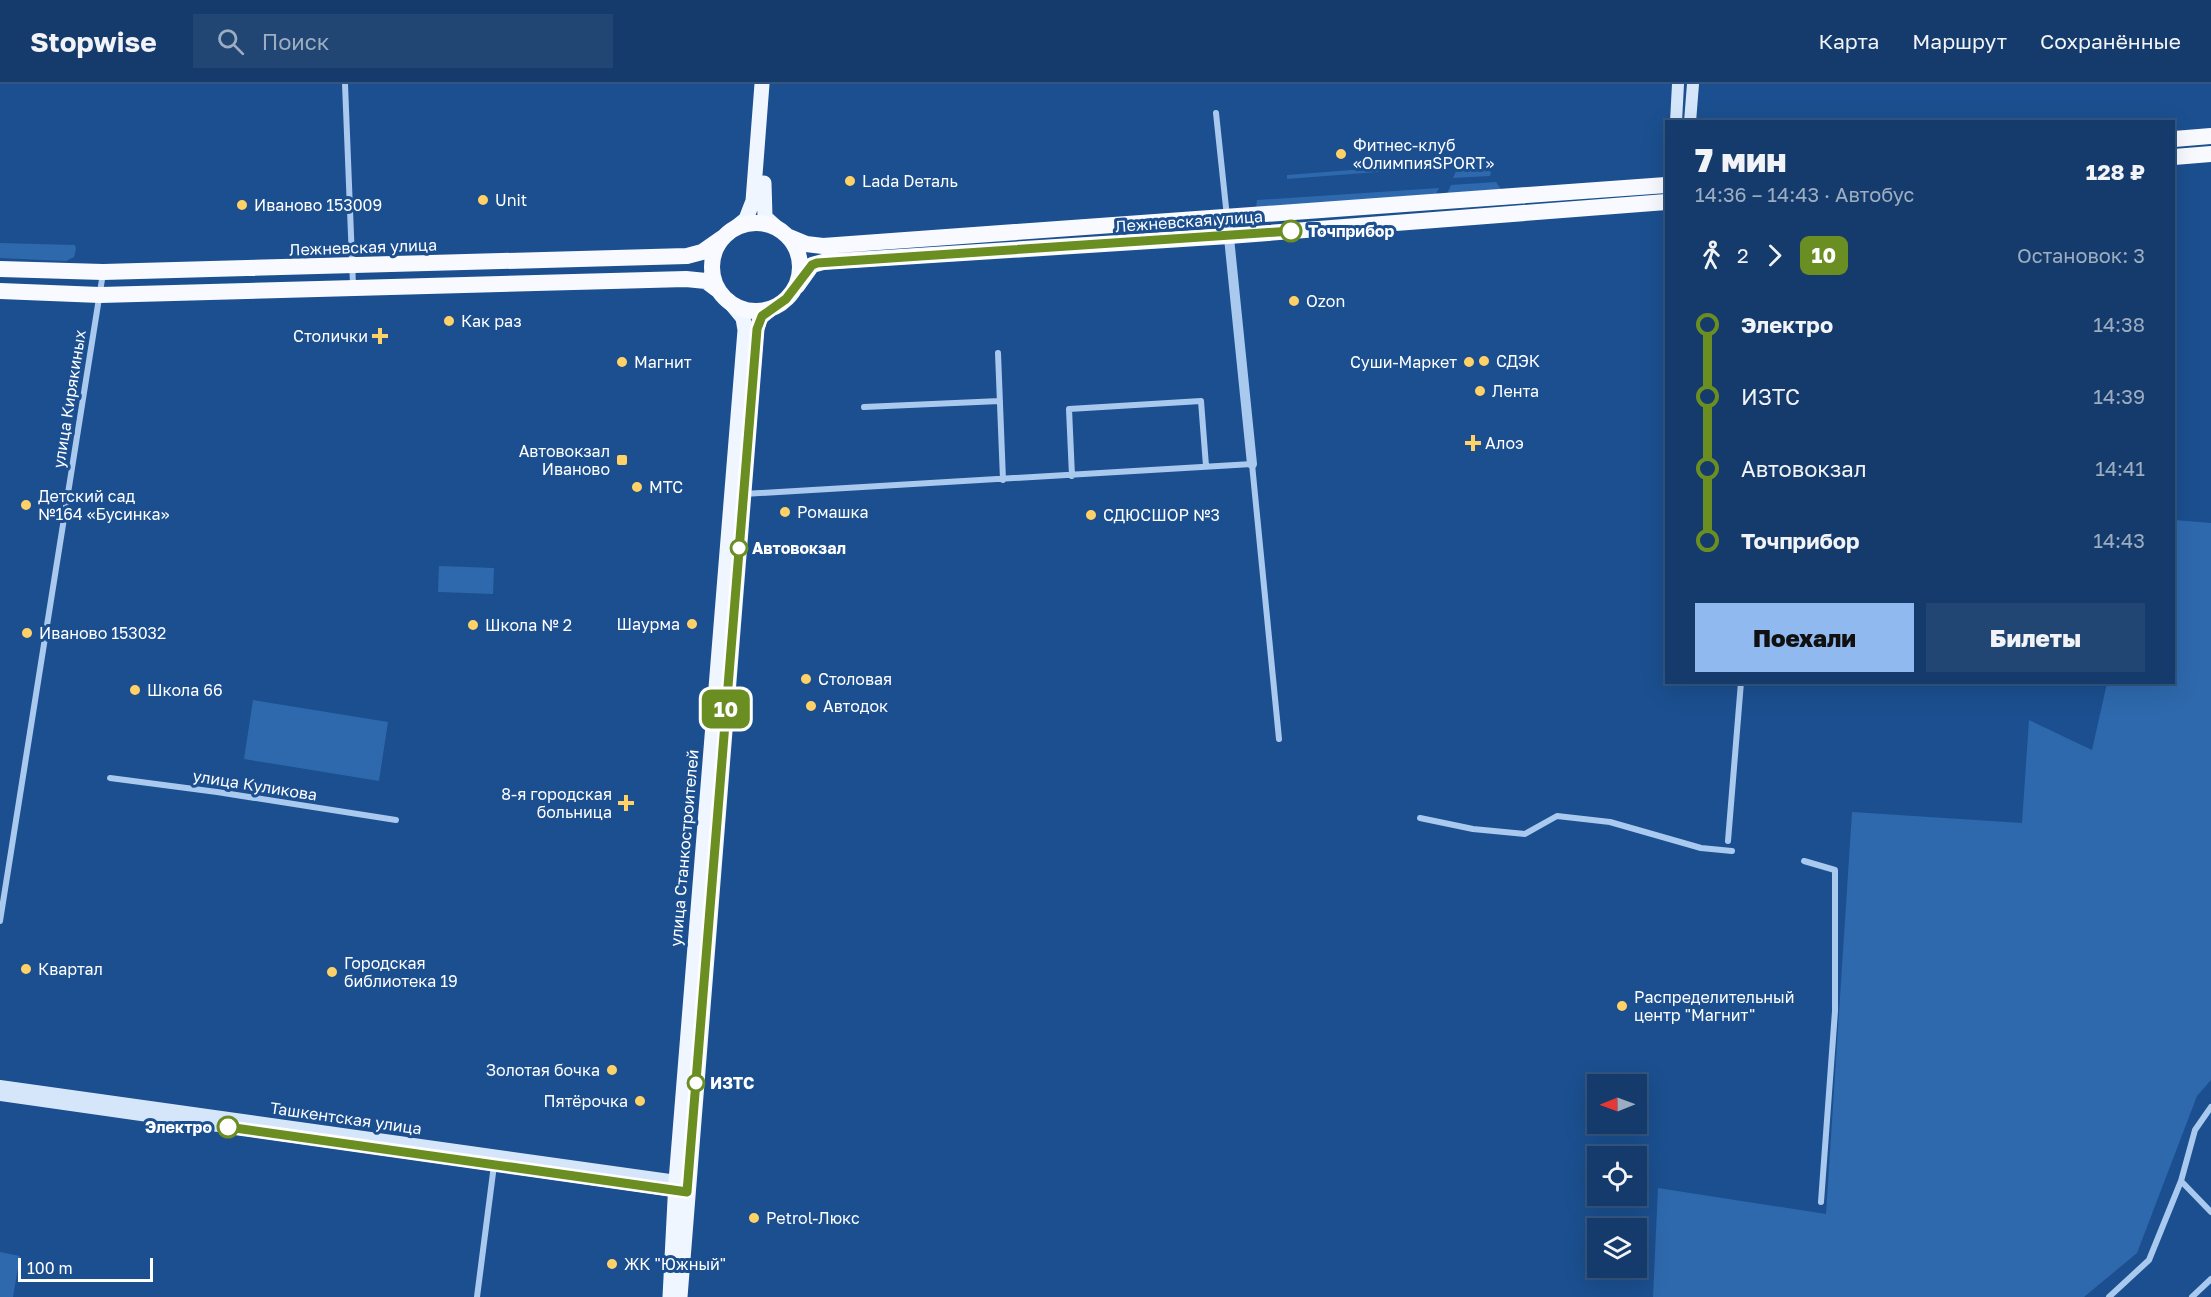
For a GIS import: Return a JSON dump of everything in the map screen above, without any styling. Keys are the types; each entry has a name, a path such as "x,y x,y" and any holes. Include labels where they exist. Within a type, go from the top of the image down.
{"highway":[{"path":"2175,139 2211,135"},
{"path":"2175,157 2211,154"},
{"name":"Лежневская улица","path":"783,232 806,244 823,246 1665,185"},
{"name":"Лежневская улица","path":"797,286 812,265 824,262 1229,237 1665,202"},
{"path":"0,291 100,295 693,279 706,281 723,295 752,311 771,309 786,299 797,286 800,260 783,232 754,222 736,227 722,238 712,263 723,295"},
{"name":"Лежневская улица","path":"0,269 103,272 687,256 702,252 722,238"}],"main road":[{"path":"736,227 746,219 753,201 762,84"},
{"path":"772,84 763,195 765,217 783,232"},
{"path":"1676,120 1678,84"},
{"path":"1690,120 1693,84"},
{"name":"улица Станкостроителей","path":"680,1297 682,1186 745,330 743,318 723,295"},
{"name":"улица Станкостроителей","path":"670,1297 682,1186 758,325 762,316 771,309"},
{"name":"Ташкентская улица","path":"0,1086 296,1132 682,1186"},
{"name":"Ташкентская улица","path":"0,1095 296,1132"}],"street":[{"path":"345,84 353,289"},
{"path":"1216,113 1279,739"},
{"name":"улица Кирякиных","path":"0,921 103,272"},
{"path":"998,353 1003,480"},
{"path":"864,407 1000,401"},
{"path":"1072,476 1069,409 1201,401 1206,466"},
{"path":"744,494 1252,464"},
{"path":"1728,841 1741,684"},
{"name":"улица Куликова","path":"110,778 396,820"},
{"path":"1420,818 1473,829 1525,834 1557,816 1610,822 1701,848 1732,851"},
{"path":"1804,861 1835,870 1835,1011 1821,1202"},
{"path":"2109,1297 2149,1260 2181,1181 2194,1131 2211,1107"},
{"path":"477,1297 495,1160"},
{"path":"2181,1181 2211,1212"},
{"path":"2192,1297 2211,1279"}],"shaded area":[{"path":"1480,158 1491,172 1490,176 1453,178 1460,162"},
{"path":"1416,165 1416,169 1287,179 1287,175"},
{"path":"1496,182 1501,189 1447,194 1451,185"},
{"path":"1439,188 1435,196 1256,208 1257,200"},
{"path":"0,243 75,245 76,249 74,257 66,261 0,258"},
{"path":"2175,520 2211,523 2211,1080 2197,1096 2137,1253 2084,1297 1653,1297 1658,1188 1826,1214 1852,812 2022,823 2029,720 2092,750 2107,684 2175,684"},
{"path":"439,566 494,568 493,594 438,592"},
{"path":"253,700 388,722 379,781 244,759"},
{"path":"0,1252 20,1256 13,1297 0,1297"}],"bus line":[{"name":"10","path":"228,1127 687,1192 757,329 760,318 786,299 812,265 817,263 1229,237 1291,231"}],"place":[{"name":"Фитнес-клуб «ОлимпияSPORT»","path":"1341,154"},
{"name":"Lada Dеталь","path":"850,181"},
{"name":"Unit","path":"483,200"},
{"name":"Иваново 153009","path":"242,205"},
{"name":"Точприбор","path":"1291,231"},
{"name":"Ozon","path":"1294,301"},
{"name":"Как раз","path":"449,321"},
{"name":"Столички","path":"380,336"},
{"name":"СДЭК","path":"1484,361"},
{"name":"Магнит","path":"622,362"},
{"name":"Суши-Маркет","path":"1469,362"},
{"name":"Лента","path":"1480,391"},
{"name":"Алоэ","path":"1473,443"},
{"name":"Автовокзал Иваново","path":"622,460"},
{"name":"МТС","path":"637,487"},
{"name":"Детский сад №164 «Бусинка»","path":"26,505"},
{"name":"Ромашка","path":"785,512"},
{"name":"СДЮСШОР №3","path":"1091,515"},
{"name":"Автовокзал","path":"739,548"},
{"name":"Шаурма","path":"692,624"},
{"name":"Школа № 2","path":"473,625"},
{"name":"Иваново 153032","path":"27,633"},
{"name":"Столовая","path":"806,679"},
{"name":"Школа 66","path":"135,690"},
{"name":"Автодок","path":"811,706"},
{"name":"8-я городская больница","path":"626,803"},
{"name":"Квартал","path":"26,969"},
{"name":"Городская библиотека 19","path":"332,972"},
{"name":"Распределительный центр \"Магнит\"","path":"1622,1006"},
{"name":"Золотая бочка","path":"612,1070"},
{"name":"ИЗТС","path":"696,1083"},
{"name":"Пятёрочка","path":"640,1101"},
{"name":"Электро","path":"228,1127"},
{"name":"Petrol-Люкс","path":"754,1218"},
{"name":"ЖК \"Южный\"","path":"612,1264"}]}
